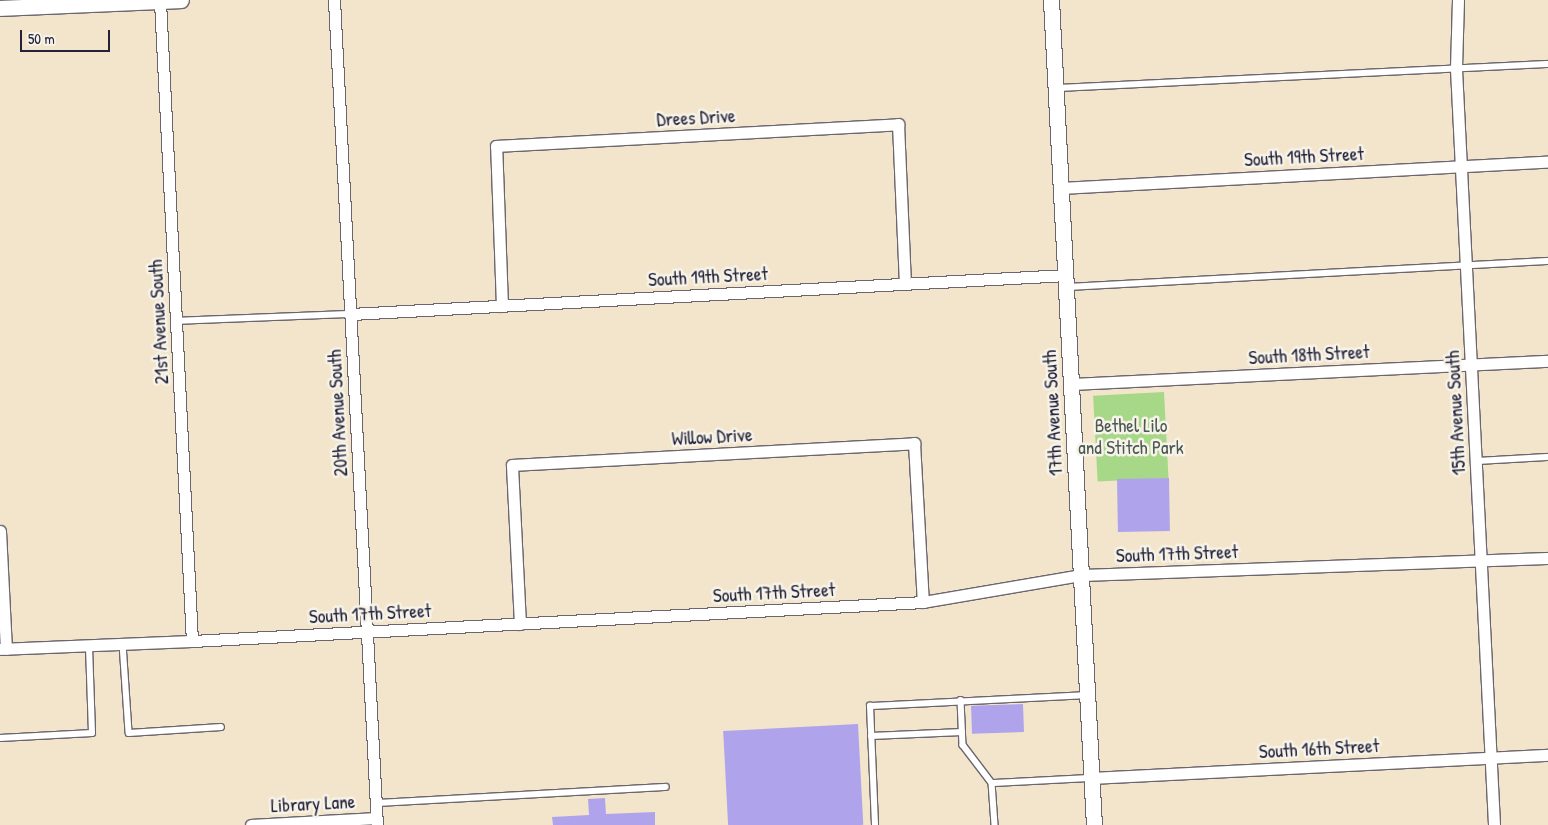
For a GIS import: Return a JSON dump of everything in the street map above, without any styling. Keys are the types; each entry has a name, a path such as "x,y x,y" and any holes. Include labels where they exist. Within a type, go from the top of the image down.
{"street":[{"path":"0,8 181,0"},
{"name":"20th Avenue South","path":"334,0 377,822"},
{"name":"17th Avenue South","path":"1051,0 1094,825"},
{"name":"15th Avenue South","path":"1458,0 1456,69 1494,825"},
{"name":"21st Avenue South","path":"160,1 192,641"},
{"name":"Drees Drive","path":"502,306 496,146 898,124 906,284"},
{"name":"South 19th Street","path":"1062,188 1548,162"},
{"name":"South 19th Street","path":"351,314 906,284 1066,281"},
{"name":"South 18th Street","path":"1072,384 1548,361"},
{"name":"Willow Drive","path":"520,624 512,465 914,443 923,602"},
{"path":"0,531 3,649"},
{"name":"South 17th Street","path":"3,649 192,641 923,602 1081,575 1481,562 1548,558"},
{"name":"South 16th Street","path":"1091,778 1548,755"},
{"name":"Library Lane","path":"251,825 377,822"}],"lane":[{"path":"1056,88 1548,64"},
{"path":"1066,281 1548,261"},
{"path":"176,321 351,314"},
{"path":"1476,461 1548,457"},
{"path":"123,644 129,733 221,727"},
{"path":"0,738 92,733 89,646"},
{"path":"875,825 870,706 1087,694"},
{"path":"961,700 963,745 992,783 995,825"},
{"path":"871,736 962,732"},
{"path":"992,783 1091,778"},
{"path":"376,803 666,787"}],"green space":[{"name":"Bethel Lilo and Stitch Park","path":"1164,392 1169,478 1098,482 1093,396"}],"building":[{"path":"1169,478 1170,531 1118,532 1117,479"},
{"path":"1023,704 1024,732 972,734 971,706"},
{"path":"858,724 863,825 728,825 723,731"},
{"path":"605,798 606,814 655,812 655,825 553,825 552,817 589,815 588,799"}]}
